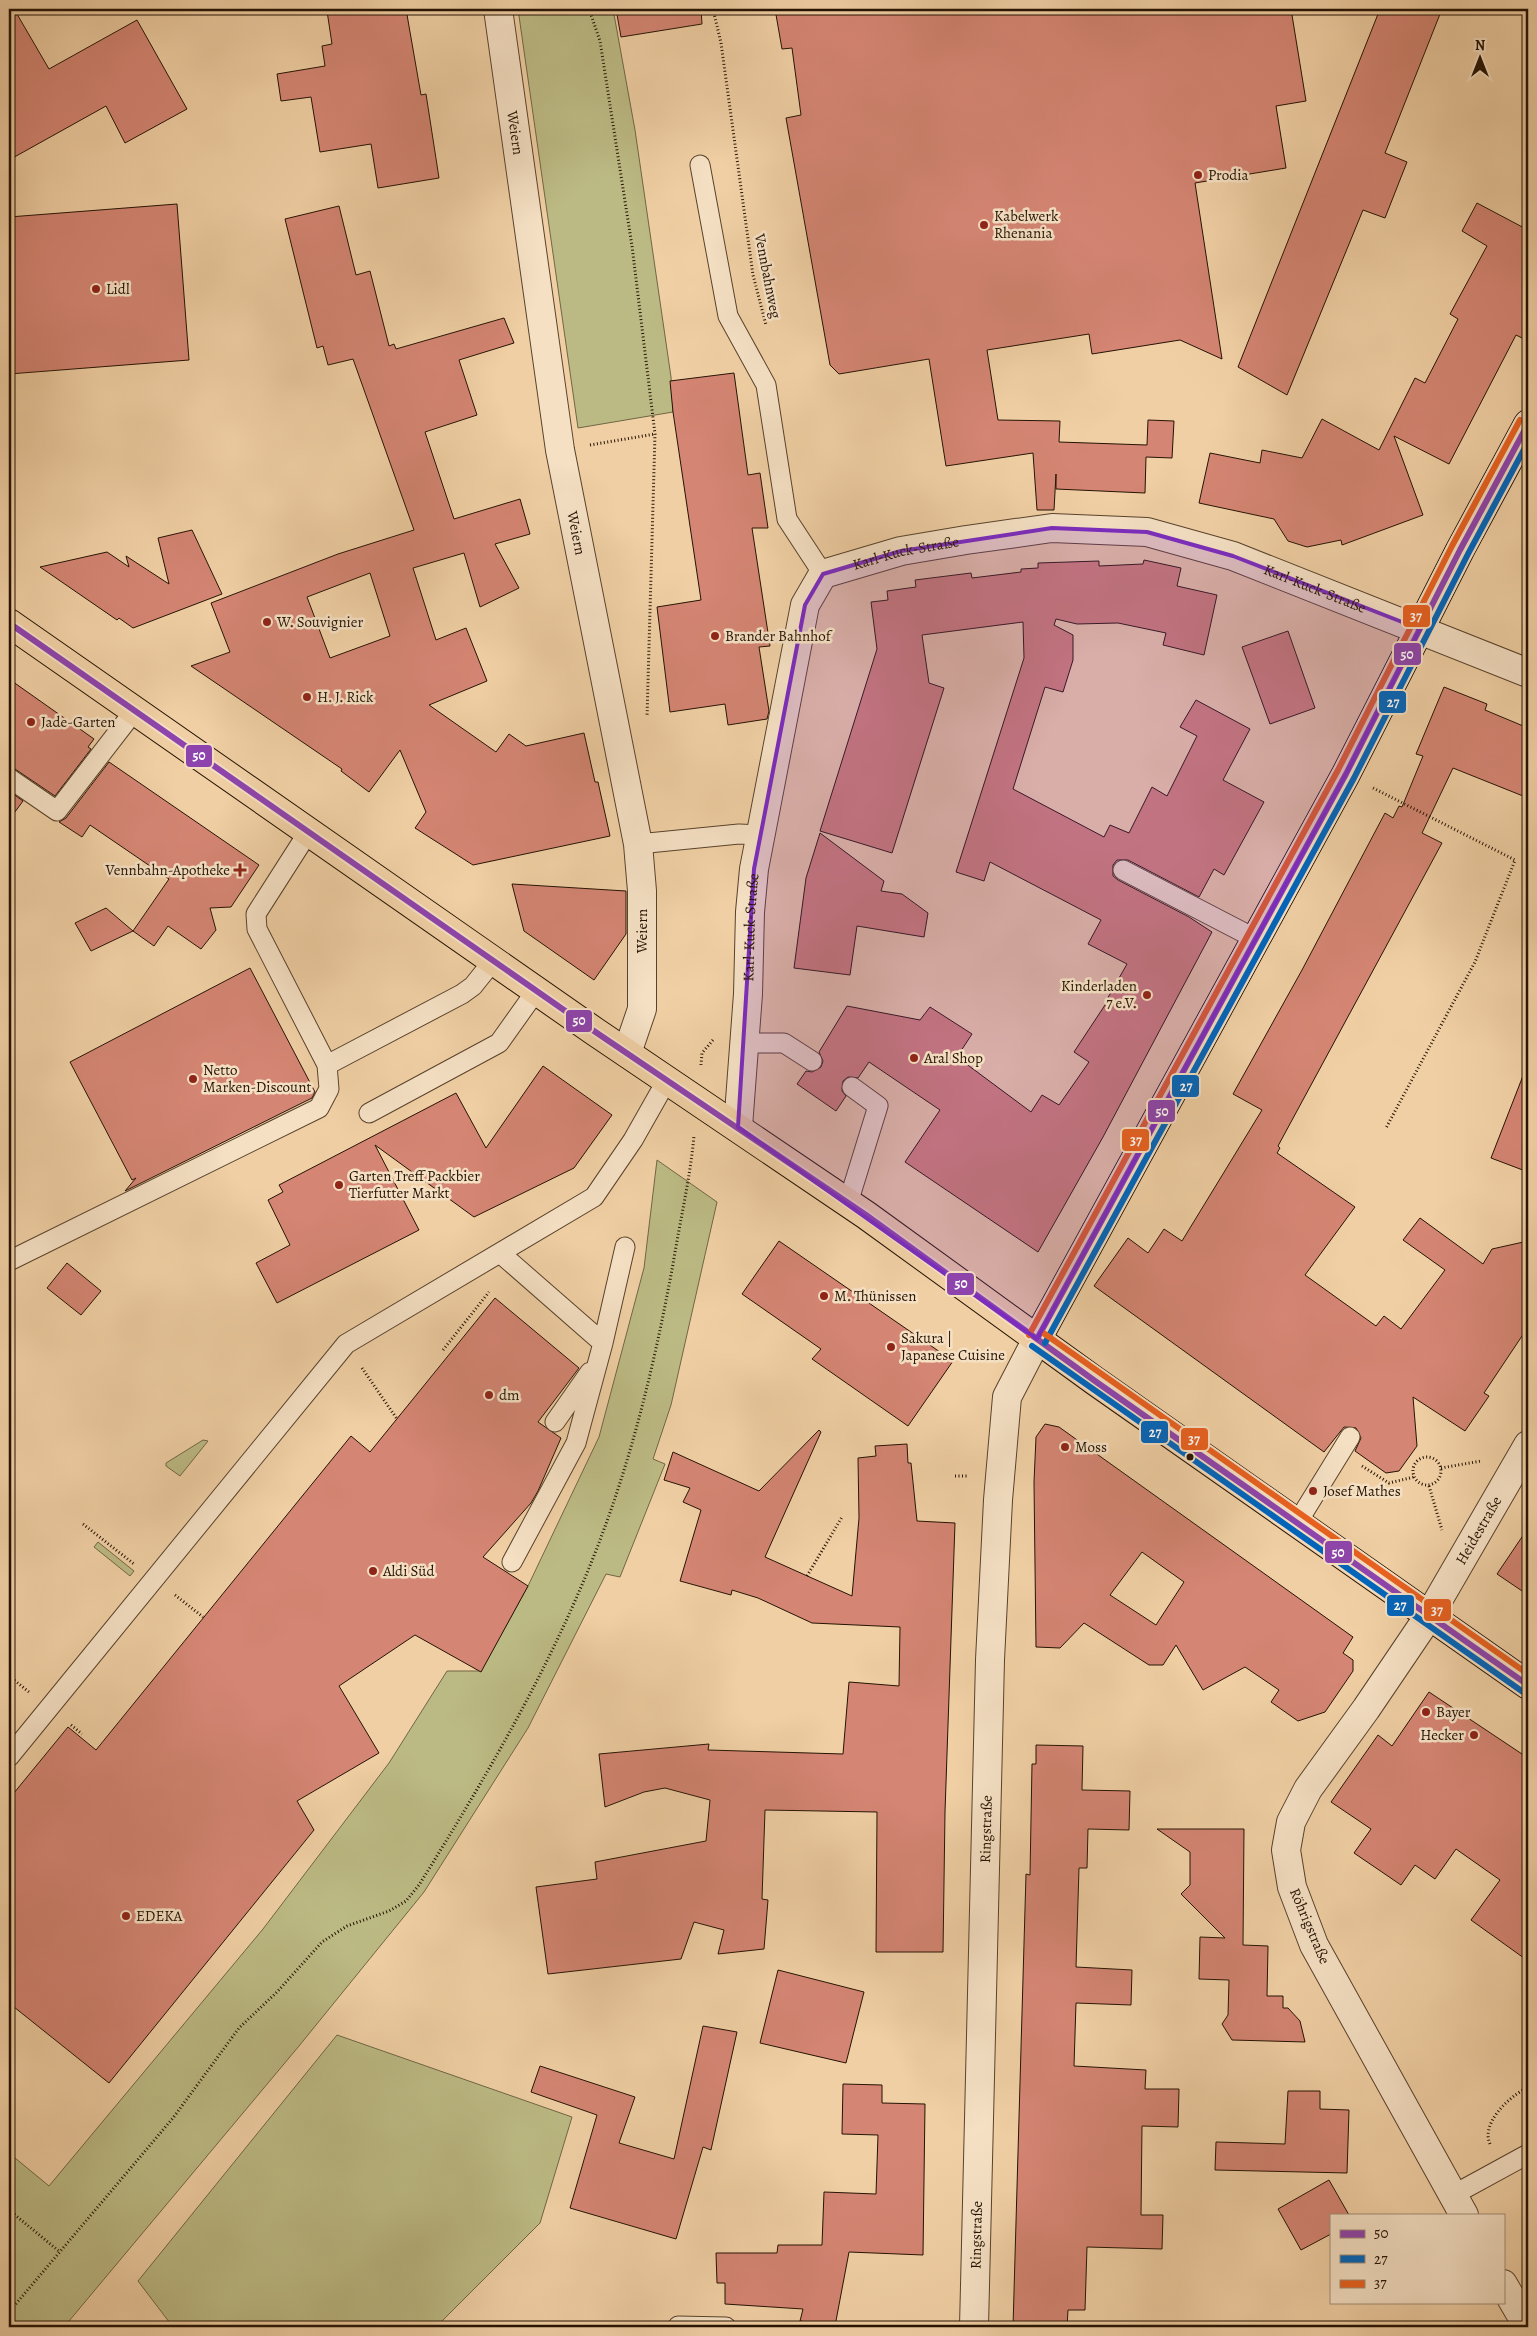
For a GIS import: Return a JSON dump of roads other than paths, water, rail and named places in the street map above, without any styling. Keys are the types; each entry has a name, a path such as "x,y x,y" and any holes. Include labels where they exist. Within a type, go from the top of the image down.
{"main road":[{"path":"9,623 627,1054 848,1202 1037,1339 1528,1685"}],"street":[{"name":"Weiern","path":"498,9 560,450 638,844 642,891 642,1009 627,1054"},
{"name":"Ringstraße","path":"974,2327 990,1660 998,1500 1007,1397 1346,774 1528,424"},
{"name":"Karl-Kuck-Straße","path":"738,1128 748,994 750,912 754,868 762,836 805,605 823,574 901,551 1052,528 1147,532 1233,556 1528,673"},
{"name":"Heidestraße","path":"1429,1616 1528,1445"},
{"name":"Röhrigstraße","path":"1429,1616 1366,1709 1308,1789 1291,1822 1286,1850 1292,1887 1314,1944 1459,2205"},
{"path":"1504,2286 1528,2327"}],"lane":[{"path":"700,165 728,316 766,385 787,519 823,574"},
{"path":"9,778 57,811 136,710"},
{"path":"9,1261 319,1108 329,1089 327,1065 257,929 256,914 309,831"},
{"path":"638,844 739,834 762,836"},
{"path":"1123,870 1256,939"},
{"path":"327,1065 462,994 473,986 494,961"},
{"path":"369,1113 499,1043 536,991"},
{"path":"744,1043 784,1043 812,1061"},
{"path":"9,1757 346,1344 594,1198 633,1140 667,1080"},
{"path":"848,1202 878,1106 852,1087"},
{"path":"512,1562 576,1443 601,1352 625,1247"},
{"path":"500,1253 601,1352"},
{"path":"555,1422 601,1352"},
{"path":"1296,1522 1350,1437"},
{"path":"1459,2205 1528,2154"},
{"path":"678,2326 726,2327"}],"place":[{"name":"Prodia","path":"1198,175"},
{"name":"Kabelwerk Rhenania","path":"984,225"},
{"name":"Lidl","path":"96,289"},
{"name":"W. Souvignier","path":"267,622"},
{"name":"Brander Bahnhof","path":"715,636"},
{"name":"H. J. Rick","path":"307,697"},
{"name":"Jade-Garten","path":"31,722"},
{"name":"Vennbahn-Apotheke","path":"240,870"},
{"name":"Kinderladen 7 e.V.","path":"1147,995"},
{"name":"Aral Shop","path":"914,1058"},
{"name":"Netto Marken-Discount","path":"193,1079"},
{"name":"Garten Treff Packbier Tierfutter Markt","path":"339,1185"},
{"name":"M. Thünissen","path":"824,1296"},
{"name":"Sakura | Japanese Cuisine","path":"891,1347"},
{"name":"dm","path":"489,1395"},
{"name":"Moss","path":"1065,1447"},
{"name":"Josef Mathes","path":"1313,1491"},
{"name":"Aldi Süd","path":"373,1571"},
{"name":"Bayer","path":"1426,1712"},
{"name":"Hecker","path":"1474,1735"},
{"name":"EDEKA","path":"126,1916"}]}
